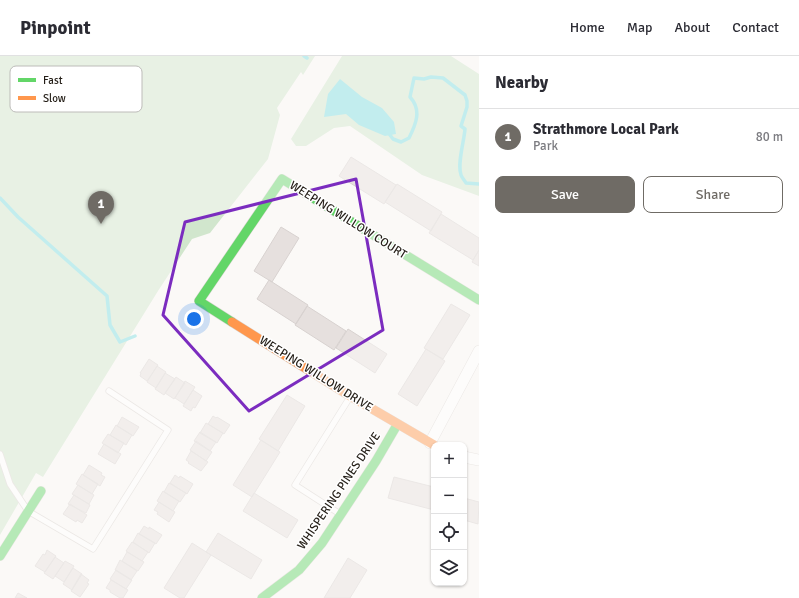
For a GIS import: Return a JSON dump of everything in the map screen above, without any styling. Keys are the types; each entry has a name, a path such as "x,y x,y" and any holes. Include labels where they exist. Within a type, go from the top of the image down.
{"street":[{"name":"WEEPING WILLOW COURT","path":"199,301 282,178 479,300"},
{"name":"WEEPING WILLOW DRIVE","path":"199,301 350,397 431,443"},
{"path":"433,442 479,351"},
{"name":"WHISPERING PINES DRIVE","path":"262,598 299,570 322,543 376,461 397,425"},
{"path":"467,458 479,460"},
{"path":"0,556 41,491"}],"lane":[{"path":"0,454 10,484 28,511 93,549 168,430 109,391"},
{"path":"341,515 295,485 350,397"}],"highlighted area":[{"path":"356,179 383,330 249,411 163,315 185,222"}],"green space":[{"path":"0,56 315,56 303,75 301,72 277,108 280,115 268,159 210,233 192,239 158,291 43,477 36,473 0,535"},
{"path":"342,56 451,56 479,74 479,196 422,175 350,126 334,128 306,146 296,146 291,139"}],"water":[{"path":"340,79 362,97 382,108 394,122 396,134 385,136 359,125 346,114 324,117 328,94"}],"building":[{"path":"351,157 396,185 384,204 339,176"},
{"path":"397,184 442,212 431,231 385,202"},
{"path":"441,214 479,238 479,250 473,260 429,233"},
{"path":"281,227 299,238 272,282 254,271"},
{"path":"479,250 479,266 472,262"},
{"path":"269,280 308,305 296,324 257,299"},
{"path":"451,304 470,315 443,359 424,348"},
{"path":"307,306 346,331 334,350 295,325"},
{"path":"348,329 387,354 375,373 336,348"},
{"path":"426,349 445,361 417,406 398,394"},
{"path":"149,359 158,365 147,381 140,376 140,373"},
{"path":"157,366 166,372 156,388 147,382"},
{"path":"165,373 175,379 164,395 155,389"},
{"path":"176,377 185,383 174,399 165,393"},
{"path":"185,381 195,387 184,404 175,398"},
{"path":"193,390 202,396 195,408 193,407 191,411 183,406"},
{"path":"287,395 305,406 278,451 259,439"},
{"path":"213,416 230,425 224,434 208,424"},
{"path":"122,417 139,427 133,436 117,426"},
{"path":"206,423 223,433 217,443 200,433"},
{"path":"116,425 132,435 126,445 110,435"},
{"path":"200,432 216,442 210,451 194,441"},
{"path":"108,434 124,443 118,453 102,443"},
{"path":"261,440 280,452 252,497 233,485"},
{"path":"196,441 212,452 206,461 190,450"},
{"path":"104,444 121,454 115,464 98,454"},
{"path":"191,451 208,462 201,471 188,463 189,462 186,460"},
{"path":"89,465 102,473 101,475 105,477 100,486 83,475"},
{"path":"82,474 98,484 92,494 76,484"},
{"path":"175,475 179,478 180,476 193,484 187,494 170,483"},
{"path":"394,477 431,486 431,509 388,498"},
{"path":"169,483 186,493 180,502 164,492"},
{"path":"78,485 94,495 89,504 72,494"},
{"path":"163,491 179,501 173,511 157,501"},
{"path":"254,493 298,520 287,538 243,511"},
{"path":"74,495 90,505 86,513 68,504"},
{"path":"467,499 479,502 478,524 467,521"},
{"path":"159,502 175,512 169,522 157,514 158,512 154,510"},
{"path":"70,504 87,515 82,523 77,520 76,522 63,514"},
{"path":"144,526 149,529 149,527 162,535 156,544 139,534"},
{"path":"138,533 155,543 149,553 133,542"},
{"path":"218,533 262,560 251,579 206,552"},
{"path":"132,542 148,552 142,561 126,551"},
{"path":"192,543 211,555 184,598 180,598 164,588"},
{"path":"47,550 56,556 45,572 35,566 43,554 45,555"},
{"path":"127,552 144,562 138,571 122,561"},
{"path":"55,557 64,563 53,579 44,573"},
{"path":"348,558 367,570 350,598 324,598"},
{"path":"120,560 137,571 131,580 115,570"},
{"path":"65,561 74,566 64,582 55,576"},
{"path":"73,568 82,574 72,590 63,584"},
{"path":"116,570 132,580 126,589 110,579"},
{"path":"81,574 89,580 87,583 89,584 80,597 71,591"},
{"path":"111,580 128,590 123,598 120,598 106,588"},
{"path":"18,593 27,598 15,598"}],"waterway":[{"path":"387,131 393,139 401,142 409,138 417,117 416,107 410,97 414,78 443,78 465,95 467,107 461,126 465,129 460,159 460,170 461,176 466,183 479,184"},
{"path":"0,198 18,217 107,296 110,325 120,342 135,336"}],"traffic: fast":[{"path":"232,322 199,301 282,179 479,300"},
{"path":"262,598 299,570 322,543 376,461 397,425"},
{"path":"0,556 41,491"}],"traffic: slow":[{"path":"232,322 345,393 431,443"}],"place":[{"name":"Strathmore Local Park","path":"101,224"}]}
